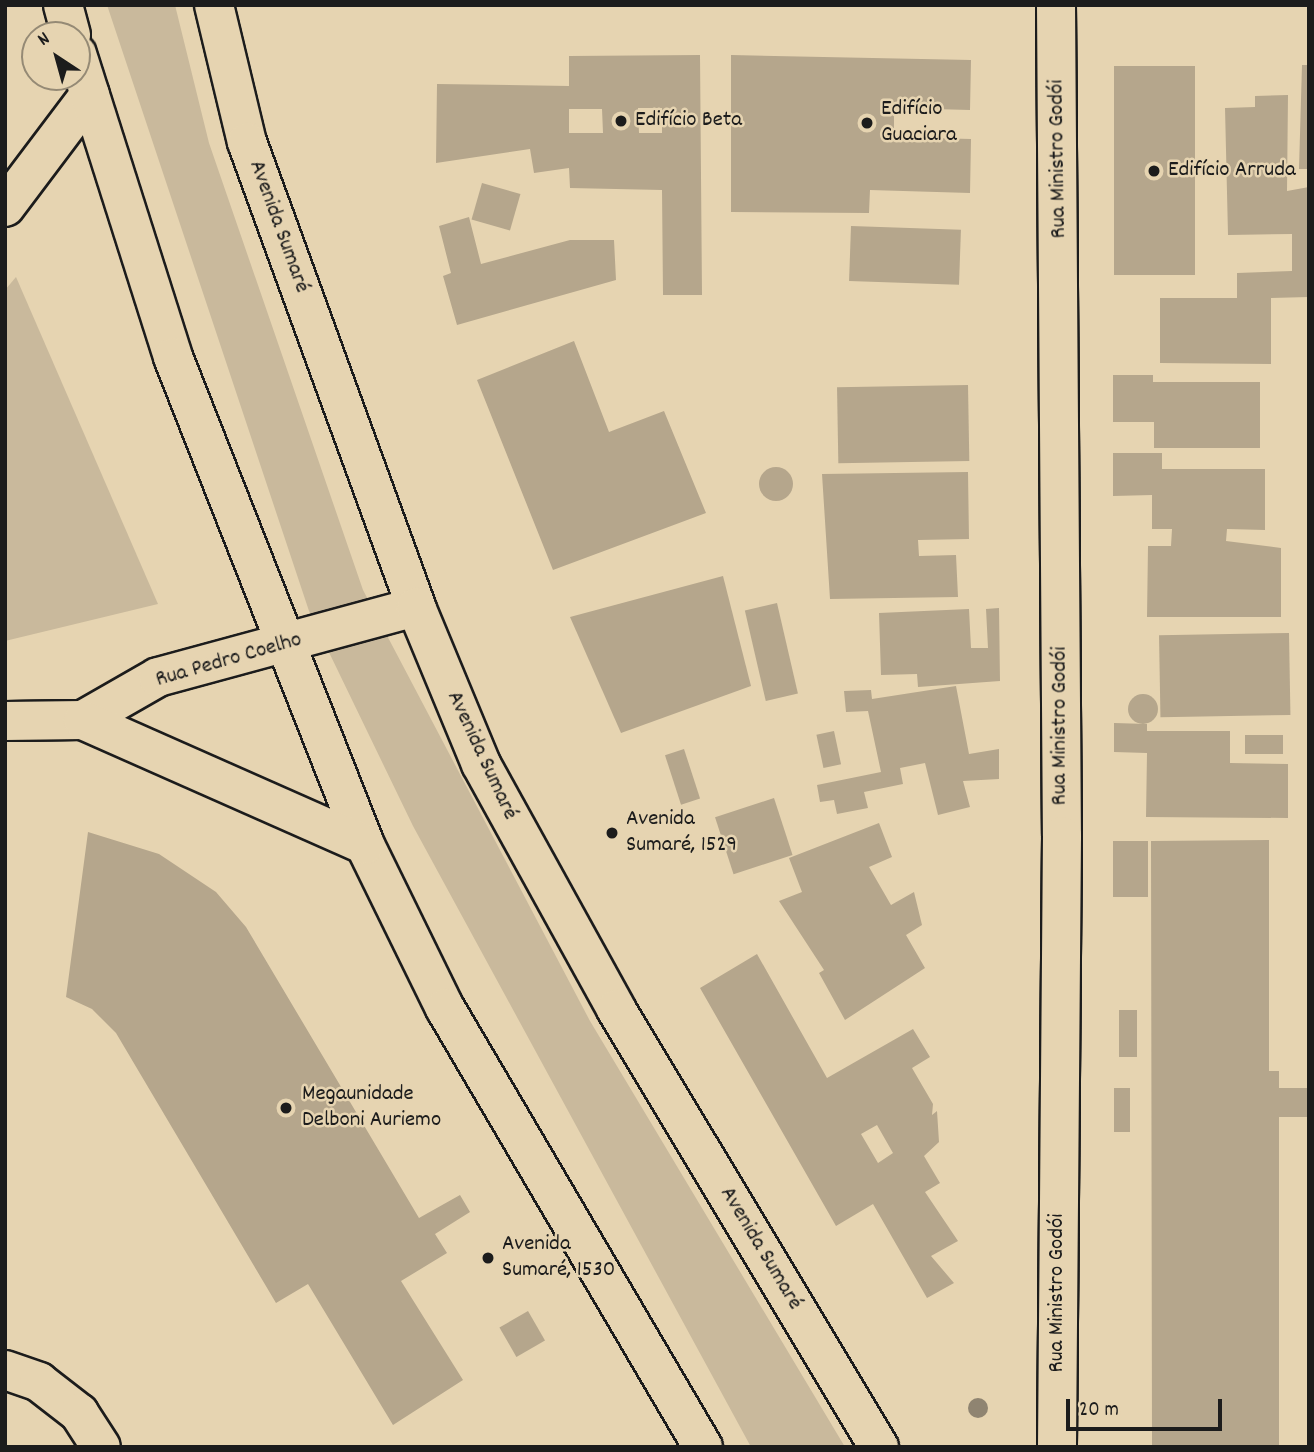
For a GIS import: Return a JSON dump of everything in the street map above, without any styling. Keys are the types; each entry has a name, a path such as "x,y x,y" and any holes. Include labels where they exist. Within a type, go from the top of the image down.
{"main road":[{"name":"Avenida Sumaré","path":"214,5 247,142 415,607 481,765 537,868 879,1447"},
{"name":"Rua Ministro Godói","path":"1056,5 1062,836 1057,1447"},
{"path":"89,91 173,357 365,845 445,1008 704,1447"},
{"path":"5,206 90,94"},
{"name":"Rua Pedro Coelho","path":"5,721 83,720 158,677 415,607"},
{"path":"83,720 365,845"},
{"path":"5,1370 39,1381 79,1413 101,1447"}],"shaded area":[{"path":"107,5 175,5 209,143 363,590 590,1021 845,1447 751,1447 413,826 309,611"},
{"path":"16,277 158,604 5,641 5,290"}],"building":[{"path":"700,55 702,295 663,295 662,190 570,188 569,168 534,173 530,149 436,163 437,84 569,86 569,56","holes":["638,108 662,108 662,133 639,133","569,109 602,109 603,133 569,133"]},
{"name":"Edifício Guaciara","path":"731,55 971,60 970,110 894,108 894,137 971,139 970,193 870,190 869,213 731,212"},
{"path":"1302,65 1309,65 1309,169 1299,169"},
{"name":"Edifício Arruda","path":"1114,66 1195,66 1195,275 1114,275"},
{"path":"1288,95 1287,191 1309,187 1309,297 1271,298 1271,364 1160,363 1160,298 1237,298 1237,273 1292,271 1292,234 1228,235 1225,108 1255,107 1255,96"},
{"path":"482,183 520,194 510,231 472,220"},
{"path":"469,217 481,264 570,240 614,240 616,280 457,325 443,276 451,273 439,226"},
{"path":"851,226 961,230 959,285 849,281"},
{"path":"574,341 609,432 664,411 706,513 553,570 477,380"},
{"path":"1113,375 1153,375 1153,382 1260,382 1260,448 1154,448 1154,422 1113,422"},
{"path":"968,385 969,461 838,463 837,387"},
{"path":"1113,453 1162,453 1162,469 1265,469 1265,530 1227,529 1226,541 1281,548 1281,617 1147,617 1148,546 1171,546 1172,529 1152,529 1152,495 1113,496"},
{"path":"776,467 788,472 793,484 788,496 776,501 764,496 759,484 764,472"},
{"path":"968,472 969,539 918,540 919,556 956,555 958,597 830,599 822,474"},
{"path":"723,576 751,686 621,733 570,617"},
{"path":"777,603 798,694 766,701 745,610"},
{"path":"999,608 1000,681 918,687 917,674 881,675 879,613 969,609 971,648 988,648 986,609"},
{"path":"1289,633 1290,715 1160,717 1159,635"},
{"path":"956,686 969,754 999,749 999,779 963,781 970,807 938,815 925,763 900,768 903,784 864,792 868,808 837,814 834,800 820,802 817,785 881,772 868,711 846,712 844,691 871,690 872,699"},
{"path":"1143,694 1154,698 1158,709 1154,720 1143,724 1132,720 1128,709 1132,698"},
{"path":"1114,723 1147,724 1147,731 1230,731 1230,763 1288,764 1288,818 1146,817 1147,753 1114,752"},
{"path":"834,731 841,764 823,768 816,735"},
{"path":"1245,735 1283,735 1283,754 1245,754"},
{"path":"684,749 700,798 681,805 665,755"},
{"path":"774,798 793,855 734,874 715,817"},
{"path":"879,823 892,857 869,867 891,905 914,892 922,925 906,935 925,968 845,1020 819,973 824,970 779,901 802,892 789,858"},
{"path":"88,832 159,854 216,892 246,927 419,1218 460,1195 470,1212 435,1234 447,1253 401,1281 463,1380 393,1425 308,1284 276,1303 116,1033 92,1009 66,997"},
{"path":"1269,840 1269,1071 1279,1071 1279,1088 1309,1088 1309,1117 1279,1117 1279,1447 1152,1447 1151,841"},
{"path":"1113,841 1148,841 1148,897 1113,897"},
{"path":"757,954 827,1078 913,1029 930,1057 912,1068 933,1104 932,1115 937,1111 939,1142 924,1156 940,1183 925,1192 958,1241 931,1256 954,1283 927,1298 873,1204 836,1226 700,988","holes":["877,1125 893,1153 878,1163 861,1134"]},
{"path":"1119,1010 1137,1010 1137,1057 1119,1057"},
{"path":"1114,1088 1130,1088 1130,1132 1114,1132"},
{"path":"528,1311 545,1340 516,1357 499,1328"}],"place":[{"name":"Edifício Beta","path":"621,121"},
{"name":"Edifício Guaciara","path":"867,123"},
{"name":"Edifício Arruda","path":"1154,171"},
{"name":"Avenida Sumaré, 1529","path":"612,833"},
{"name":"Megaunidade Delboni Auriemo","path":"286,1108"},
{"name":"Avenida Sumaré, 1530","path":"488,1258"}]}
